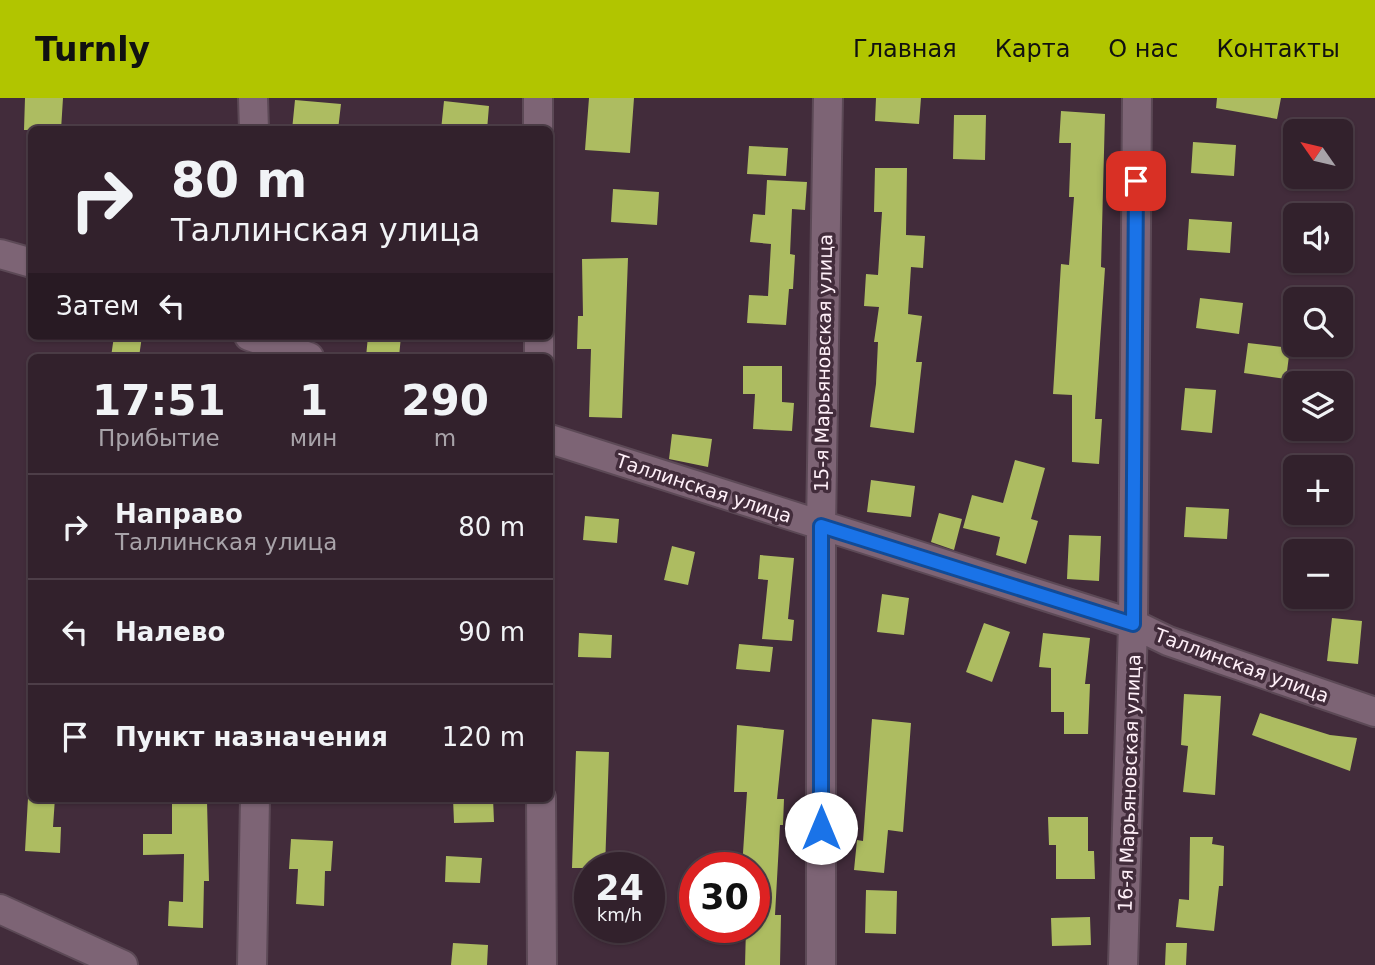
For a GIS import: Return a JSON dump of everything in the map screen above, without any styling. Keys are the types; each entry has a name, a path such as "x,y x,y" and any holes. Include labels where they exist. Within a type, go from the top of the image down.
{"street":[{"path":"253,98 254,126"},
{"path":"538,98 538,126"},
{"name":"15-я Марьяновская улица","path":"821,965 821,526 828,98"},
{"name":"16-я Марьяновская улица","path":"1123,965 1133,624 1137,98"},
{"path":"0,254 28,262"},
{"path":"258,343 298,354"},
{"name":"Таллинская улица","path":"553,440 1133,624 1168,641 1375,712"},
{"path":"252,965 255,802"},
{"path":"541,802 542,965"},
{"path":"0,909 123,965"}],"building":[{"path":"25,98 63,98 61,126 28,126 28,130 24,130"},
{"path":"589,98 634,98 630,153 585,150"},
{"path":"876,98 921,98 919,124 875,121"},
{"path":"1217,98 1281,98 1277,119 1216,108"},
{"path":"295,100 341,104 338,126 292,126"},
{"path":"444,101 489,106 487,126 441,126"},
{"path":"1061,111 1105,114 1101,267 1105,268 1095,419 1102,419 1099,464 1072,462 1072,395 1053,394 1061,264 1069,265 1074,197 1069,197 1071,143 1059,143"},
{"path":"954,115 986,115 985,160 953,159"},
{"path":"1193,142 1236,145 1234,176 1191,173"},
{"path":"749,146 788,148 786,176 747,174"},
{"path":"875,168 907,168 906,235 925,236 923,268 911,267 908,314 922,316 916,362 922,362 914,433 870,427 876,384 878,342 874,342 879,307 864,306 866,274 878,275 882,212 874,212"},
{"path":"767,180 807,182 805,210 792,209 790,254 795,255 793,289 789,289 786,325 747,323 749,295 768,296 771,244 750,242 753,214 765,215"},
{"path":"613,189 659,192 657,225 611,222"},
{"path":"1189,219 1232,222 1230,253 1187,250"},
{"path":"628,258 622,418 589,417 591,349 577,349 578,316 583,316 582,259"},
{"path":"1200,298 1243,303 1239,334 1196,328"},
{"path":"113,340 141,340 139,354 111,354"},
{"path":"368,340 401,340 399,354 366,354"},
{"path":"1248,343 1283,347 1283,357 1289,357 1283,379 1244,373"},
{"path":"743,366 782,366 782,402 794,403 792,431 753,429 755,394 743,394"},
{"path":"1185,388 1216,390 1212,433 1181,430"},
{"path":"672,434 712,439 708,467 669,459"},
{"path":"1015,460 1045,468 1031,519 1038,521 1026,564 996,555 1000,537 963,528 972,495 1003,503"},
{"path":"871,480 915,486 911,517 867,512"},
{"path":"1186,507 1229,509 1227,539 1184,537"},
{"path":"939,513 962,519 954,550 931,542"},
{"path":"585,516 619,519 617,543 583,540"},
{"path":"1069,535 1101,536 1099,581 1067,579"},
{"path":"672,546 695,552 688,585 664,580"},
{"path":"760,555 794,558 788,619 794,620 792,641 762,639 768,580 758,579"},
{"path":"882,594 909,598 904,635 877,632"},
{"path":"1332,618 1362,621 1358,664 1327,661"},
{"path":"984,623 1010,632 992,682 966,672"},
{"path":"579,633 612,635 611,658 578,657"},
{"path":"1043,633 1090,638 1085,684 1090,684 1088,734 1064,734 1064,712 1051,712 1051,668 1039,667"},
{"path":"739,644 773,647 770,672 736,669"},
{"path":"1184,694 1221,696 1215,795 1183,792 1188,746 1181,745"},
{"path":"1260,713 1330,735 1357,738 1350,771 1252,735"},
{"path":"872,719 911,723 903,832 888,830 884,873 854,870 857,840 863,841"},
{"path":"737,725 784,730 777,799 784,799 775,915 781,915 780,965 745,965 746,943 770,943 770,852 743,852 747,792 734,792"},
{"path":"576,751 609,752 606,852 574,852 572,868"},
{"path":"28,798 28,802 55,802 53,827 61,827 60,853 25,851"},
{"path":"172,802 207,802 209,881 204,881 203,928 168,926 169,901 183,902 184,854 143,855 143,834 172,834"},
{"path":"453,802 493,802 494,822 454,823"},
{"path":"1048,817 1088,817 1088,851 1094,851 1095,879 1056,879 1056,845 1049,845"},
{"path":"1190,837 1213,837 1212,844 1224,846 1223,886 1219,886 1214,931 1176,927 1179,899 1189,900"},
{"path":"291,839 333,841 331,871 325,871 324,906 296,904 298,869 289,869"},
{"path":"446,856 482,858 480,883 445,882"},
{"path":"866,890 897,891 896,934 865,933"},
{"path":"1090,917 1091,945 1052,946 1051,918"},
{"path":"453,943 488,945 487,965 451,965"},
{"path":"1166,943 1187,943 1186,965 1165,965"}],"route":[{"path":"821,828 821,526 1133,624 1136,181"}]}
